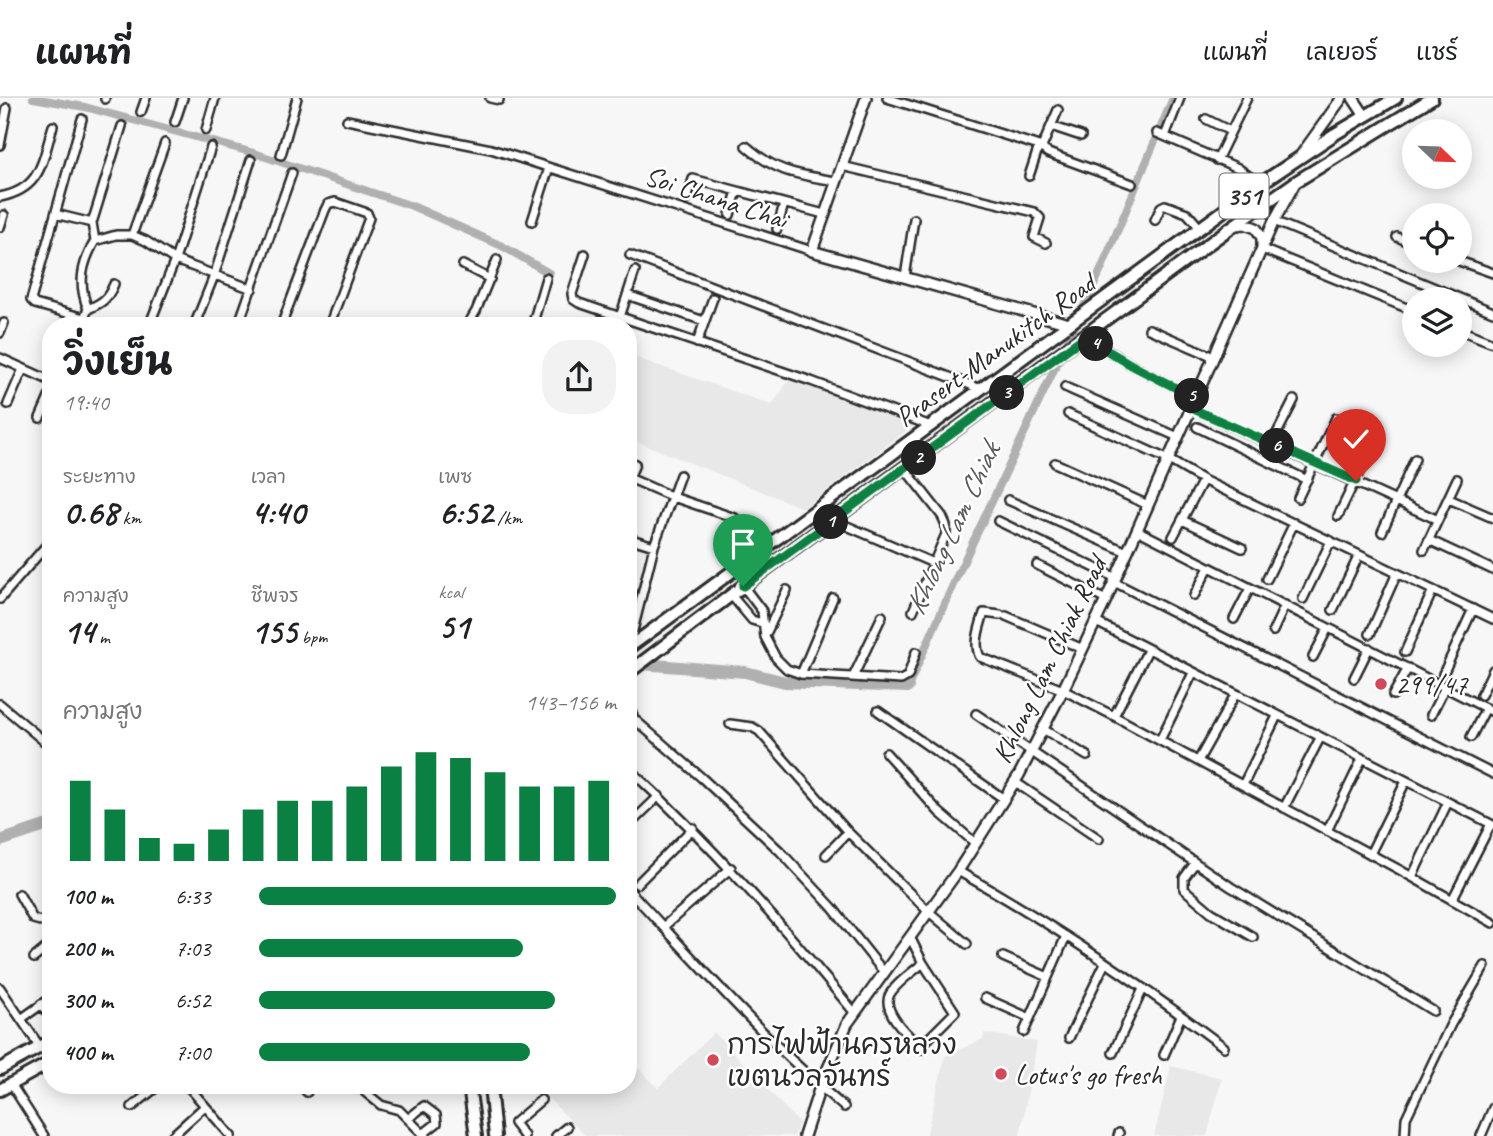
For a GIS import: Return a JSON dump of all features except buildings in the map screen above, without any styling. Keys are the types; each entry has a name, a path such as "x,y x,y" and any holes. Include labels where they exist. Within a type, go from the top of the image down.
{"main road":[{"name":"Prasert-Manukitch Road","path":"637,642 1260,184 1300,156 1396,98"},
{"name":"Prasert-Manukitch Road","path":"637,666 1233,226 1297,181 1432,98"},
{"path":"11,1084 0,1069 42,1046"},
{"path":"0,1090 42,1067"},
{"path":"470,1094 476,1136"},
{"path":"491,1094 495,1136"}],"street":[{"path":"141,112 146,98"},
{"path":"175,122 183,98"},
{"path":"205,130 215,98"},
{"path":"281,155 297,98"},
{"path":"489,98 499,100"},
{"path":"812,251 866,98"},
{"path":"887,98 1040,146 1048,153 1132,184"},
{"path":"1181,98 1162,135 1238,168 1260,184"},
{"path":"1217,160 1247,98"},
{"path":"1300,156 1342,98"},
{"path":"1353,98 1365,116"},
{"path":"0,145 7,108"},
{"path":"1029,176 1058,110"},
{"path":"70,317 31,300 82,118"},
{"path":"1206,118 1230,131"},
{"name":"Soi Chana Chai","path":"347,120 491,149 812,251 1070,322"},
{"path":"0,197 23,191 31,184 39,169 53,126"},
{"path":"85,317 88,309 82,294 82,270 95,241 92,223 122,126"},
{"path":"1051,126 1081,136"},
{"path":"132,235 165,143"},
{"path":"746,146 766,163 786,172 835,181"},
{"path":"152,317 211,147"},
{"path":"198,317 214,276 251,160"},
{"path":"842,166 1034,212 1040,218 1034,237 1046,243"},
{"path":"532,221 549,168"},
{"path":"242,317 292,173"},
{"path":"687,200 693,179 824,214"},
{"name":"Khlong Lam Chiak Road","path":"804,1136 820,1087 854,1012 958,871 1015,782 1043,729 1128,552 1274,221 1297,181"},
{"path":"730,215 737,191"},
{"path":"284,317 325,210 328,204 335,202 367,214 369,218 332,317"},
{"path":"777,229 784,204"},
{"path":"1155,220 1161,207 1165,205 1187,213 1200,228"},
{"path":"55,214 92,223"},
{"path":"0,227 4,215"},
{"path":"905,277 914,219"},
{"path":"1274,221 1493,312"},
{"path":"1233,226 1245,224 1256,228 1262,238 1262,249 1402,306"},
{"path":"95,241 116,235 132,235 174,260 251,289"},
{"path":"1397,237 1402,239"},
{"path":"585,254 572,294 573,299 620,317 635,271"},
{"path":"630,255 981,388"},
{"path":"473,317 497,260"},
{"path":"463,265 490,279"},
{"path":"1472,266 1493,273"},
{"path":"535,317 546,278"},
{"path":"88,309 104,302 110,296 114,284"},
{"path":"627,295 705,321"},
{"path":"697,343 713,298"},
{"path":"0,333 4,323"},
{"path":"637,323 811,381 931,426"},
{"path":"1149,329 1214,357"},
{"path":"1472,335 1493,343"},
{"path":"1084,337 1196,398"},
{"path":"0,358 42,377"},
{"path":"8,404 23,369"},
{"path":"1065,387 1178,437"},
{"path":"1272,443 1294,400"},
{"path":"1191,408 1438,520"},
{"path":"40,418 42,413"},
{"path":"1068,414 1493,619"},
{"path":"1298,498 1336,418"},
{"path":"1197,427 1307,480"},
{"path":"1338,516 1376,437"},
{"path":"1382,531 1415,459"},
{"path":"1055,463 1148,505"},
{"path":"905,468 946,525 946,534 913,611"},
{"path":"637,615 654,546 680,475"},
{"path":"1424,550 1457,479"},
{"path":"1173,537 1203,480"},
{"path":"637,483 735,519"},
{"path":"1449,499 1493,519"},
{"path":"1008,500 1128,552"},
{"path":"833,520 933,563"},
{"path":"1182,520 1242,548"},
{"path":"998,521 1493,774"},
{"path":"1267,579 1294,523"},
{"path":"1137,530 1489,710 1471,737"},
{"path":"1429,540 1493,570"},
{"path":"637,541 654,546"},
{"path":"1303,599 1331,541"},
{"path":"0,599 42,550"},
{"path":"1333,611 1359,555"},
{"path":"1037,565 1106,600"},
{"path":"1194,596 1209,568"},
{"path":"1370,634 1397,573"},
{"path":"743,586 762,611 765,637 776,658 787,669 801,674 905,680 916,652"},
{"path":"1234,619 1250,588"},
{"path":"765,637 787,590"},
{"path":"1405,652 1433,590"},
{"path":"731,595 752,620 762,623"},
{"path":"801,674 833,598"},
{"path":"1273,631 1285,605"},
{"path":"1443,674 1474,610"},
{"path":"1083,649 1003,616 984,613 977,643 978,654 1063,690 1160,740 1493,923"},
{"path":"853,677 882,616"},
{"path":"1096,622 1492,824 1452,900"},
{"path":"1313,657 1328,628"},
{"path":"1354,678 1369,648"},
{"path":"1114,716 1147,650"},
{"path":"1393,695 1408,668"},
{"path":"1480,695 1493,670"},
{"path":"1160,740 1193,673"},
{"path":"1431,715 1445,687"},
{"path":"1198,761 1235,695"},
{"path":"0,704 42,739"},
{"path":"878,711 1004,799"},
{"path":"975,714 1195,863 1433,1011"},
{"path":"1243,785 1277,716"},
{"path":"637,722 780,851 832,907 883,971"},
{"path":"730,724 752,727 759,731 848,832 928,911 967,944"},
{"path":"1043,729 1087,756"},
{"path":"1284,807 1320,738"},
{"path":"886,753 939,812 975,843"},
{"path":"1327,831 1362,759"},
{"path":"637,776 731,868 854,1012"},
{"path":"1370,854 1406,781"},
{"path":"1015,782 1100,839"},
{"path":"637,817 659,796"},
{"path":"1412,877 1448,802"},
{"path":"637,884 693,828"},
{"path":"826,855 848,832"},
{"path":"1195,863 1184,878 1184,888 1210,912 1253,937"},
{"path":"663,927 731,868"},
{"path":"958,871 1066,936 1224,1047"},
{"path":"19,894 33,919 42,921"},
{"path":"637,899 729,997 820,1087 844,1107"},
{"path":"1024,1032 1066,936"},
{"path":"910,937 923,963 955,1012 926,1041"},
{"path":"34,958 42,951"},
{"path":"1003,957 1048,977"},
{"path":"922,1049 901,1027 889,1009 887,1000 892,991 923,963"},
{"path":"1069,1038 1105,963"},
{"path":"1405,1136 1406,1118 1451,1024 1485,966"},
{"path":"0,988 21,1019 42,1040"},
{"path":"1113,1053 1143,989"},
{"path":"985,998 1030,1018"},
{"path":"21,1019 41,1004"},
{"path":"1164,1055 1181,1016"},
{"path":"11,1084 44,1136"},
{"path":"132,1107 148,1094"},
{"path":"195,1094 230,1136"},
{"path":"367,1094 381,1105 400,1110 408,1119 424,1135 437,1123 436,1115 424,1106 408,1119"},
{"path":"524,1136 514,1123 541,1100"},
{"path":"172,1136 205,1106"},
{"path":"1481,1136 1493,1108"},
{"path":"556,1136 567,1127"}],"shaded area":[{"path":"637,358 772,405 795,372 922,419 803,508 637,442"},
{"name":"การไฟฟ้านครหลวง เขตนวลจันทร์","path":"714,1032 799,1123 794,1136 586,1136 544,1094 637,1094 637,1066 658,1088"},
{"path":"984,1033 1037,1042 1020,1136 926,1136 945,1056 983,1039"},
{"path":"1171,1066 1222,1078 1207,1136 1154,1136"}],"waterway":[{"path":"33,98 85,107 254,153 412,206 502,246 549,273"},
{"name":"Khlong Lam Chiak","path":"908,687 956,578 1101,270 1173,98"},
{"name":"Khlong Lam Chiak","path":"637,664 745,672 785,682 908,687"},
{"name":"Khlong Lam Chiak","path":"0,841 42,827"}],"place":[{"name":"299/47","path":"1381,684"},
{"name":"การไฟฟ้านครหลวง เขตนวลจันทร์","path":"713,1060"},
{"name":"Lotus's go fresh","path":"1001,1074"}],"route":[{"path":"743,586 1084,337 1196,398 1191,408 1356,481"}]}
